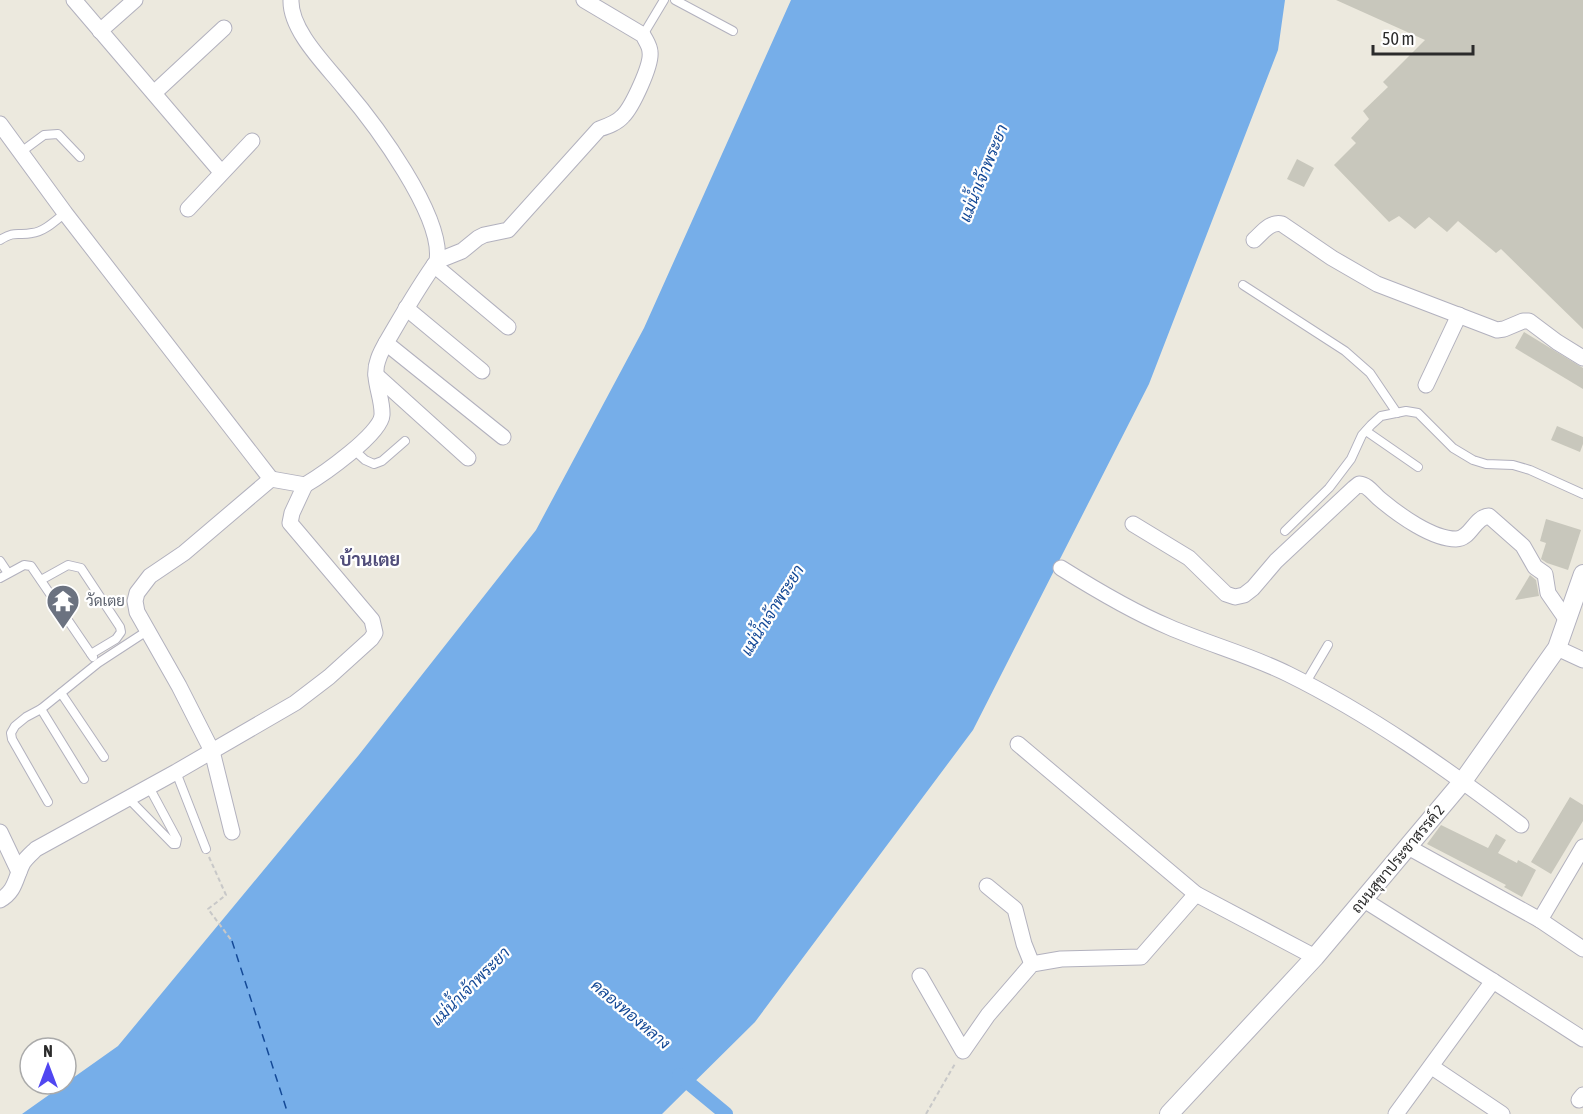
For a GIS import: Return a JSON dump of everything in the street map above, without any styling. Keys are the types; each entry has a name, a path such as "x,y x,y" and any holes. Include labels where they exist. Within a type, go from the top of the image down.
{"street":[{"path":"74,0 221,172"},
{"path":"100,31 135,0"},
{"path":"0,900 16,885 22,864 36,849 295,703 353,656 375,633 372,620 290,523 292,513 305,485 354,449 380,424 382,414 376,375 377,361 406,308 435,263 437,242 427,215 407,177 387,145 310,46 293,18 291,0"},
{"path":"435,263 462,251 484,235 508,230 599,129 617,122 625,115 634,100 650,60 650,52 643,35 584,0"},
{"path":"153,93 224,28"},
{"path":"0,124 65,213 271,479 305,485"},
{"path":"188,209 252,141"},
{"path":"1254,240 1269,226 1282,224 1332,258 1377,284 1497,330 1529,321 1583,358"},
{"path":"435,263 508,327"},
{"path":"406,308 482,371"},
{"path":"1426,385 1459,315"},
{"path":"386,343 503,436"},
{"path":"376,375 468,458"},
{"path":"232,832 212,751 189,704 137,612 135,601 137,593 150,576 184,553 271,479"},
{"path":"1133,524 1190,558 1226,594 1235,597 1244,595 1253,588 1276,561 1354,488 1359,484 1365,484 1380,500 1425,530 1446,538 1463,537 1473,529 1479,519 1489,516 1523,546 1534,567 1545,574 1548,594 1566,619"},
{"path":"1061,568 1107,597 1168,627 1287,674 1379,725 1463,781 1521,825"},
{"name":"ถนนสุขาประชาสรรค์ 2","path":"1169,1114 1316,957 1463,781 1557,648 1583,574"},
{"path":"1557,648 1583,660"},
{"path":"1018,744 1196,894 1316,957"},
{"path":"0,832 20,872"},
{"path":"1408,847 1540,920 1583,949"},
{"path":"1540,920 1582,851"},
{"path":"987,886 1015,909 1023,944 1032,964"},
{"path":"920,976 963,1051 987,1014 1032,964 1061,959 1141,957 1196,894"},
{"path":"1364,900 1583,1040"},
{"path":"1396,1114 1493,981"},
{"path":"1431,1067 1502,1114"}],"lane":[{"path":"643,35 664,0"},
{"path":"675,0 733,31"},
{"path":"21,152 49,133 58,134 80,157"},
{"path":"0,240 17,232 33,234 44,229 65,213"},
{"path":"1243,285 1345,351 1370,373 1397,413"},
{"path":"1285,531 1329,488 1352,459 1366,430 1381,416 1413,411 1419,413 1453,448 1473,460 1486,464 1514,465 1583,494"},
{"path":"1366,430 1418,467"},
{"path":"354,449 364,460 374,464 382,461 405,441"},
{"path":"0,561 8,573"},
{"path":"0,578 27,565 31,566 98,663"},
{"path":"41,580 68,565 81,568 120,627 121,632 116,639 91,654"},
{"path":"48,802 12,739 11,732 15,726 98,663 147,631"},
{"path":"1305,684 1328,645"},
{"path":"61,693 104,757"},
{"path":"40,709 84,779"},
{"path":"176,772 206,849"},
{"path":"128,798 173,844 176,844 177,839 149,786"}],"path":[{"path":"206,849 225,895 208,909 232,941"},
{"path":"926,1114 963,1051"}],"water":[{"name":"แม่น้ำเจ้าพระยา","path":"791,0 1285,0 1278,50 1149,384 973,730 755,1022 662,1114 22,1114 47,1096 78,1096 78,1074 118,1046 358,756 536,530 644,328"}],"building":[{"path":"1336,0 1583,0 1583,329 1501,249 1496,253 1458,221 1447,232 1429,217 1415,229 1399,216 1389,222 1334,165 1356,143 1351,138 1369,119 1363,111 1388,87 1383,82 1425,40"},
{"path":"1297,159 1314,168 1304,187 1287,179"},
{"path":"1524,332 1583,368 1583,389 1515,348"},
{"path":"1557,426 1583,437 1580,452 1551,440"},
{"path":"1546,519 1581,530 1568,570 1541,559 1546,543 1540,541"},
{"path":"1530,575 1536,580 1539,596 1515,600"},
{"path":"1570,797 1583,805 1583,821 1551,874 1531,862"},
{"path":"1441,825 1488,848 1496,834 1506,840 1498,853 1536,870 1522,897 1504,887 1506,885 1427,844"}],"waterway":[{"name":"คลองทองหลาง","path":"679,1075 726,1114"}],"ferry route":[{"path":"232,941 288,1114"}],"place":[{"name":"วัดเตย","path":"63,630"}],"district":[{"name":"บ้านเตย","path":"370,560"}]}
